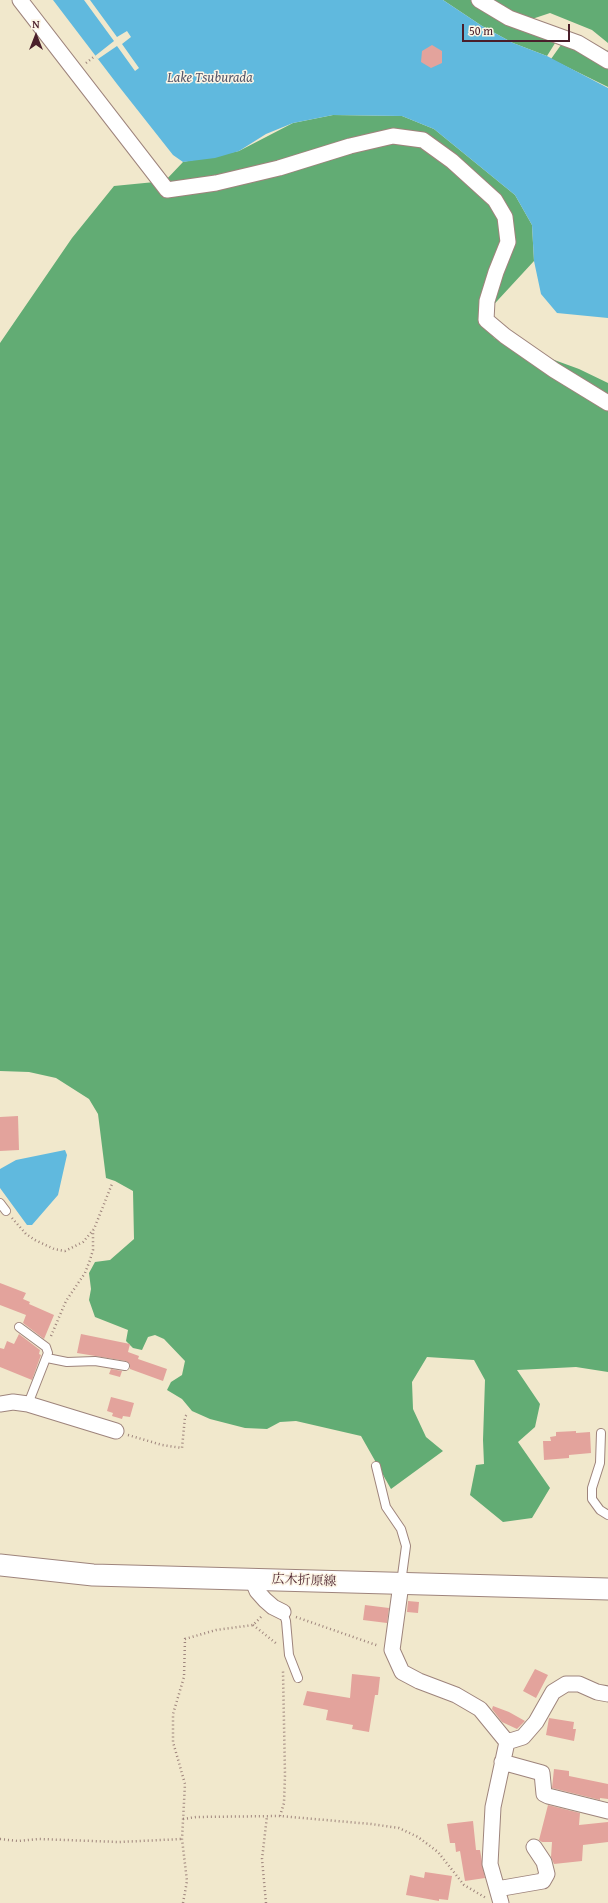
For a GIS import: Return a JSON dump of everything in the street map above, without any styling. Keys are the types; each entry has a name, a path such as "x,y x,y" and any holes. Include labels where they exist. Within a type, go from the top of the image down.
{"main road":[{"name":"広木折原線","path":"0,1566 92,1575 608,1589"}],"street":[{"path":"20,0 166,190 216,183 279,168 350,146 393,136 423,140 452,161 495,200 505,217 508,242 496,272 487,301 486,320 505,336 554,370 608,403"},
{"path":"479,0 509,18 578,43 608,61"},
{"path":"0,1404 13,1402 28,1404 116,1432"},
{"path":"252,1580 257,1591 278,1610"},
{"path":"401,1584 392,1650 402,1672 419,1681 456,1696 480,1709 506,1742 493,1807 490,1864 495,1897 543,1881 547,1874 544,1862 534,1847"},
{"path":"506,1742 523,1737 536,1722 553,1692 566,1684 579,1684 597,1692 608,1694"},
{"path":"502,1762 542,1773 544,1794 548,1796 608,1811"}],"lane":[{"path":"0,1203 6,1211"},
{"path":"19,1327 46,1347 47,1358 28,1404"},
{"path":"47,1358 67,1362 95,1361 125,1366"},
{"path":"601,1433 600,1462 592,1488 592,1499 600,1510 608,1515"},
{"path":"376,1466 386,1507 401,1529 406,1546 401,1584"},
{"path":"278,1610 286,1621 289,1655 298,1678"}],"path":[{"path":"6,1211 26,1234 54,1249 65,1251 83,1242 94,1229 112,1184"},
{"path":"46,1347 66,1301 85,1273 93,1250 94,1229"},
{"path":"116,1432 162,1445 182,1448 185,1417 187,1414"},
{"path":"184,1903 187,1881 182,1839 186,1784 173,1742 172,1729 173,1714 184,1677 185,1639 216,1630 253,1625 278,1610 392,1650"},
{"path":"253,1625 269,1636 281,1648"},
{"path":"280,1816 284,1803 285,1775 283,1667"},
{"path":"266,1903 262,1859 267,1816"},
{"path":"183,1819 196,1817 280,1816 399,1828 418,1838 438,1852 464,1885 481,1896 495,1897"},
{"path":"0,1839 18,1841 39,1839 119,1842 182,1839"}],"green space":[{"path":"443,0 608,0 608,43 592,30 550,13 517,24 557,40 547,56 513,43 482,26"},
{"path":"563,42 600,62 608,50 608,87 551,59"},
{"path":"333,115 402,116 434,129 515,195 532,225 534,261 486,313 494,338 579,369 608,383 608,1372 576,1367 517,1370 540,1404 535,1427 518,1442 550,1488 532,1518 503,1522 470,1495 476,1465 484,1464 483,1440 485,1380 474,1360 427,1357 412,1382 413,1409 426,1437 443,1451 391,1489 361,1436 296,1421 280,1422 267,1429 245,1428 210,1419 192,1411 182,1399 167,1390 171,1382 182,1375 185,1361 164,1339 155,1335 148,1337 142,1350 133,1348 126,1341 128,1330 95,1317 89,1300 91,1289 89,1273 95,1262 110,1260 134,1239 133,1191 115,1181 106,1178 98,1114 89,1099 56,1078 29,1072 0,1071 0,343 72,238 114,186 165,181 183,162 239,151 293,123"}],"water":[{"name":"Lake Tsuburada","path":"53,0 443,0 482,26 513,43 547,56 608,88 608,318 557,313 541,294 534,261 532,225 515,195 434,129 402,116 333,115 293,123 266,134 239,151 215,158 183,162 173,155"},
{"path":"65,1150 67,1155 58,1195 32,1225 27,1225 0,1188 0,1169 16,1160"}],"pier":[{"path":"84,0 90,0 117,37 127,31 131,37 122,44 139,68 135,71 117,46 98,59 95,56 114,41"}],"building":[{"path":"432,45 442,51 442,63 431,68 421,62 422,51"},
{"path":"18,1116 19,1150 0,1151 0,1117"},
{"path":"0,1283 26,1293 23,1299 30,1302 29,1304 54,1315 44,1339 23,1323 26,1315 0,1305"},
{"path":"19,1334 40,1350 39,1354 41,1355 32,1380 0,1367 0,1348 4,1349 7,1341 14,1344"},
{"path":"81,1334 130,1344 128,1352 139,1356 138,1359 167,1369 163,1381 130,1369 130,1364 126,1361 77,1353"},
{"path":"111,1369 122,1371 120,1377 109,1374"},
{"path":"111,1397 134,1403 130,1417 123,1416 122,1419 112,1416 113,1413 107,1411"},
{"path":"576,1431 576,1433 590,1432 591,1453 569,1455 569,1458 544,1460 543,1441 551,1441 550,1437 556,1436 556,1432"},
{"path":"408,1601 419,1602 418,1613 407,1612"},
{"path":"365,1605 389,1608 387,1623 363,1620"},
{"path":"535,1669 548,1675 536,1698 523,1691"},
{"path":"352,1674 380,1677 378,1695 375,1695 369,1732 352,1729 353,1725 326,1720 328,1710 303,1705 307,1691 350,1698"},
{"path":"493,1706 509,1712 525,1721 517,1729 502,1722 492,1709"},
{"path":"549,1718 574,1722 573,1729 576,1729 574,1741 546,1735"},
{"path":"554,1769 569,1771 569,1776 608,1784 608,1799 600,1798 600,1800 552,1788"},
{"path":"548,1805 580,1813 579,1825 608,1822 608,1842 583,1845 582,1861 554,1864 551,1857 552,1842 542,1842 539,1840"},
{"path":"473,1821 476,1850 480,1850 485,1878 465,1881 460,1851 456,1852 455,1843 450,1843 447,1824"},
{"path":"425,1872 452,1876 448,1900 439,1899 439,1901 406,1895 410,1875 424,1878"}]}
